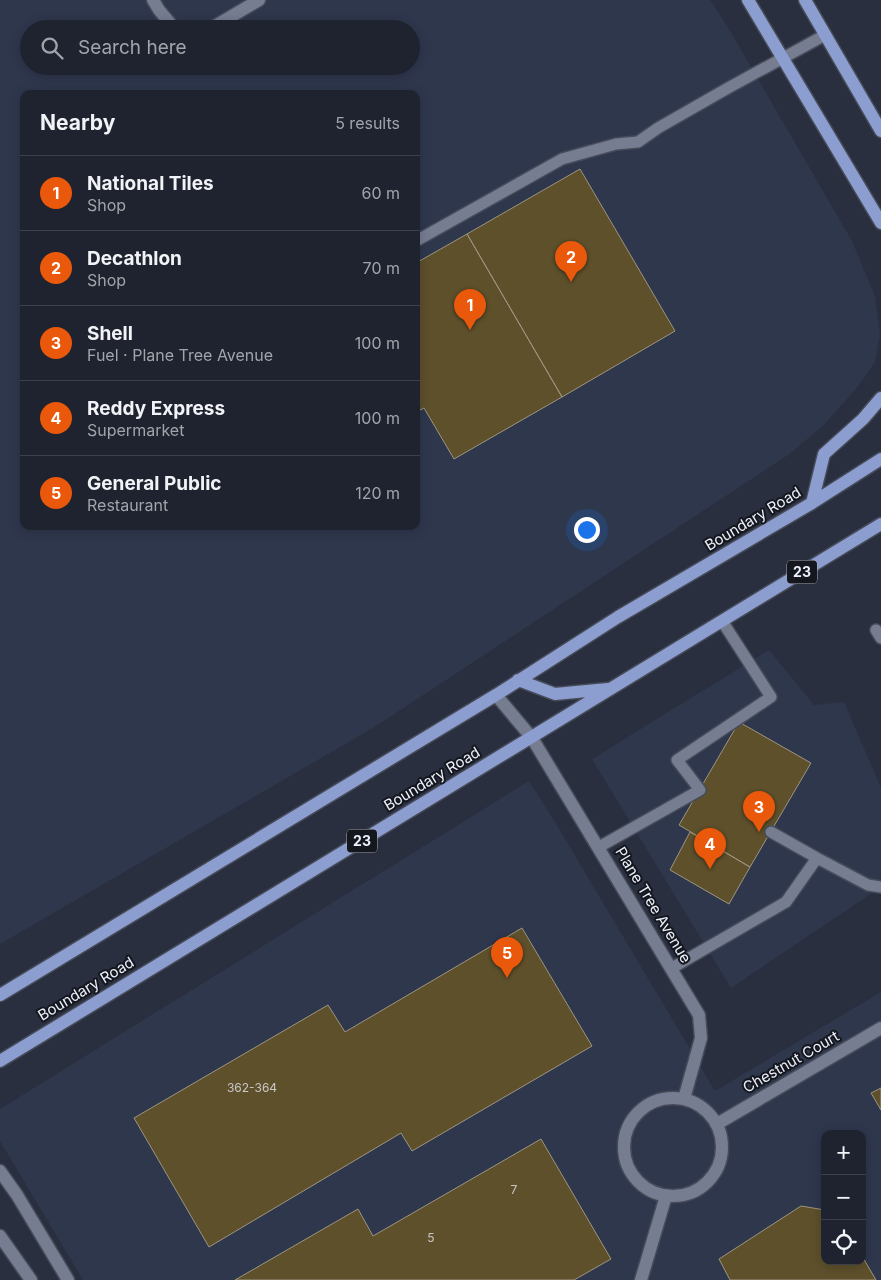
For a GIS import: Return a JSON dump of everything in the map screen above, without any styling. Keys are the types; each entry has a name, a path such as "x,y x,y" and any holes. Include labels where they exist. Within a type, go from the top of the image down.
{"main road":[{"path":"748,0 881,222"},
{"path":"805,0 881,131"},
{"path":"812,503 824,454 863,419 881,398"},
{"name":"Boundary Road","path":"0,995 496,694 618,617 812,503 881,459"},
{"name":"Boundary Road","path":"0,1061 881,524"},
{"path":"518,680 555,694 611,689"}],"street":[{"path":"153,0 167,20"},
{"path":"225,20 259,0"},
{"name":"Plane Tree Avenue","path":"496,694 532,738 699,1015 701,1038 684,1099"},
{"name":"Chestnut Court","path":"717,1124 881,1028"},
{"path":"667,1098 684,1099 700,1106 717,1124 722,1140 722,1157 715,1174 704,1186 689,1194 666,1196 650,1191 636,1180 627,1165 624,1148 627,1131 637,1114 650,1104 667,1098"},
{"path":"0,1172 17,1195 68,1280"},
{"path":"641,1280 666,1196"},
{"path":"0,1236 31,1280"}],"lane":[{"path":"420,239 562,159 616,144 638,142 666,123 826,35"},
{"path":"599,847 700,790 676,760 770,697 722,621"},
{"path":"771,832 868,885 881,887"},
{"path":"672,968 786,902 817,858"}],"shaded area":[{"path":"0,0 710,0 726,24 852,241 875,296 880,335 875,362 855,390 823,426 788,455 373,728 0,944"},
{"path":"769,650 814,705 844,702 881,788 881,876 878,889 731,988 592,759"},
{"path":"529,781 715,1091 881,992 881,1280 83,1280 0,1141 0,1109"}],"building":[{"path":"580,169 675,331 562,397 467,234"},
{"path":"467,234 562,397 454,459 424,408 420,410 420,261"},
{"path":"739,722 811,763 750,867 679,825"},
{"path":"690,832 750,867 729,904 670,870"},
{"path":"522,928 592,1046 412,1151 401,1133 209,1247 134,1118 328,1005 345,1032"},
{"path":"881,1088 881,1110 871,1093"},
{"path":"541,1139 611,1259 574,1280 235,1280 358,1209 373,1236"},
{"path":"801,1206 821,1209 821,1265 866,1265 866,1263 876,1280 730,1280 719,1259"}],"place":[{"name":"Decathlon","path":"571,282"},
{"name":"National Tiles","path":"470,330"},
{"name":"Shell","path":"759,832"},
{"name":"Reddy Express","path":"710,869"},
{"name":"General Public","path":"507,978"}]}
